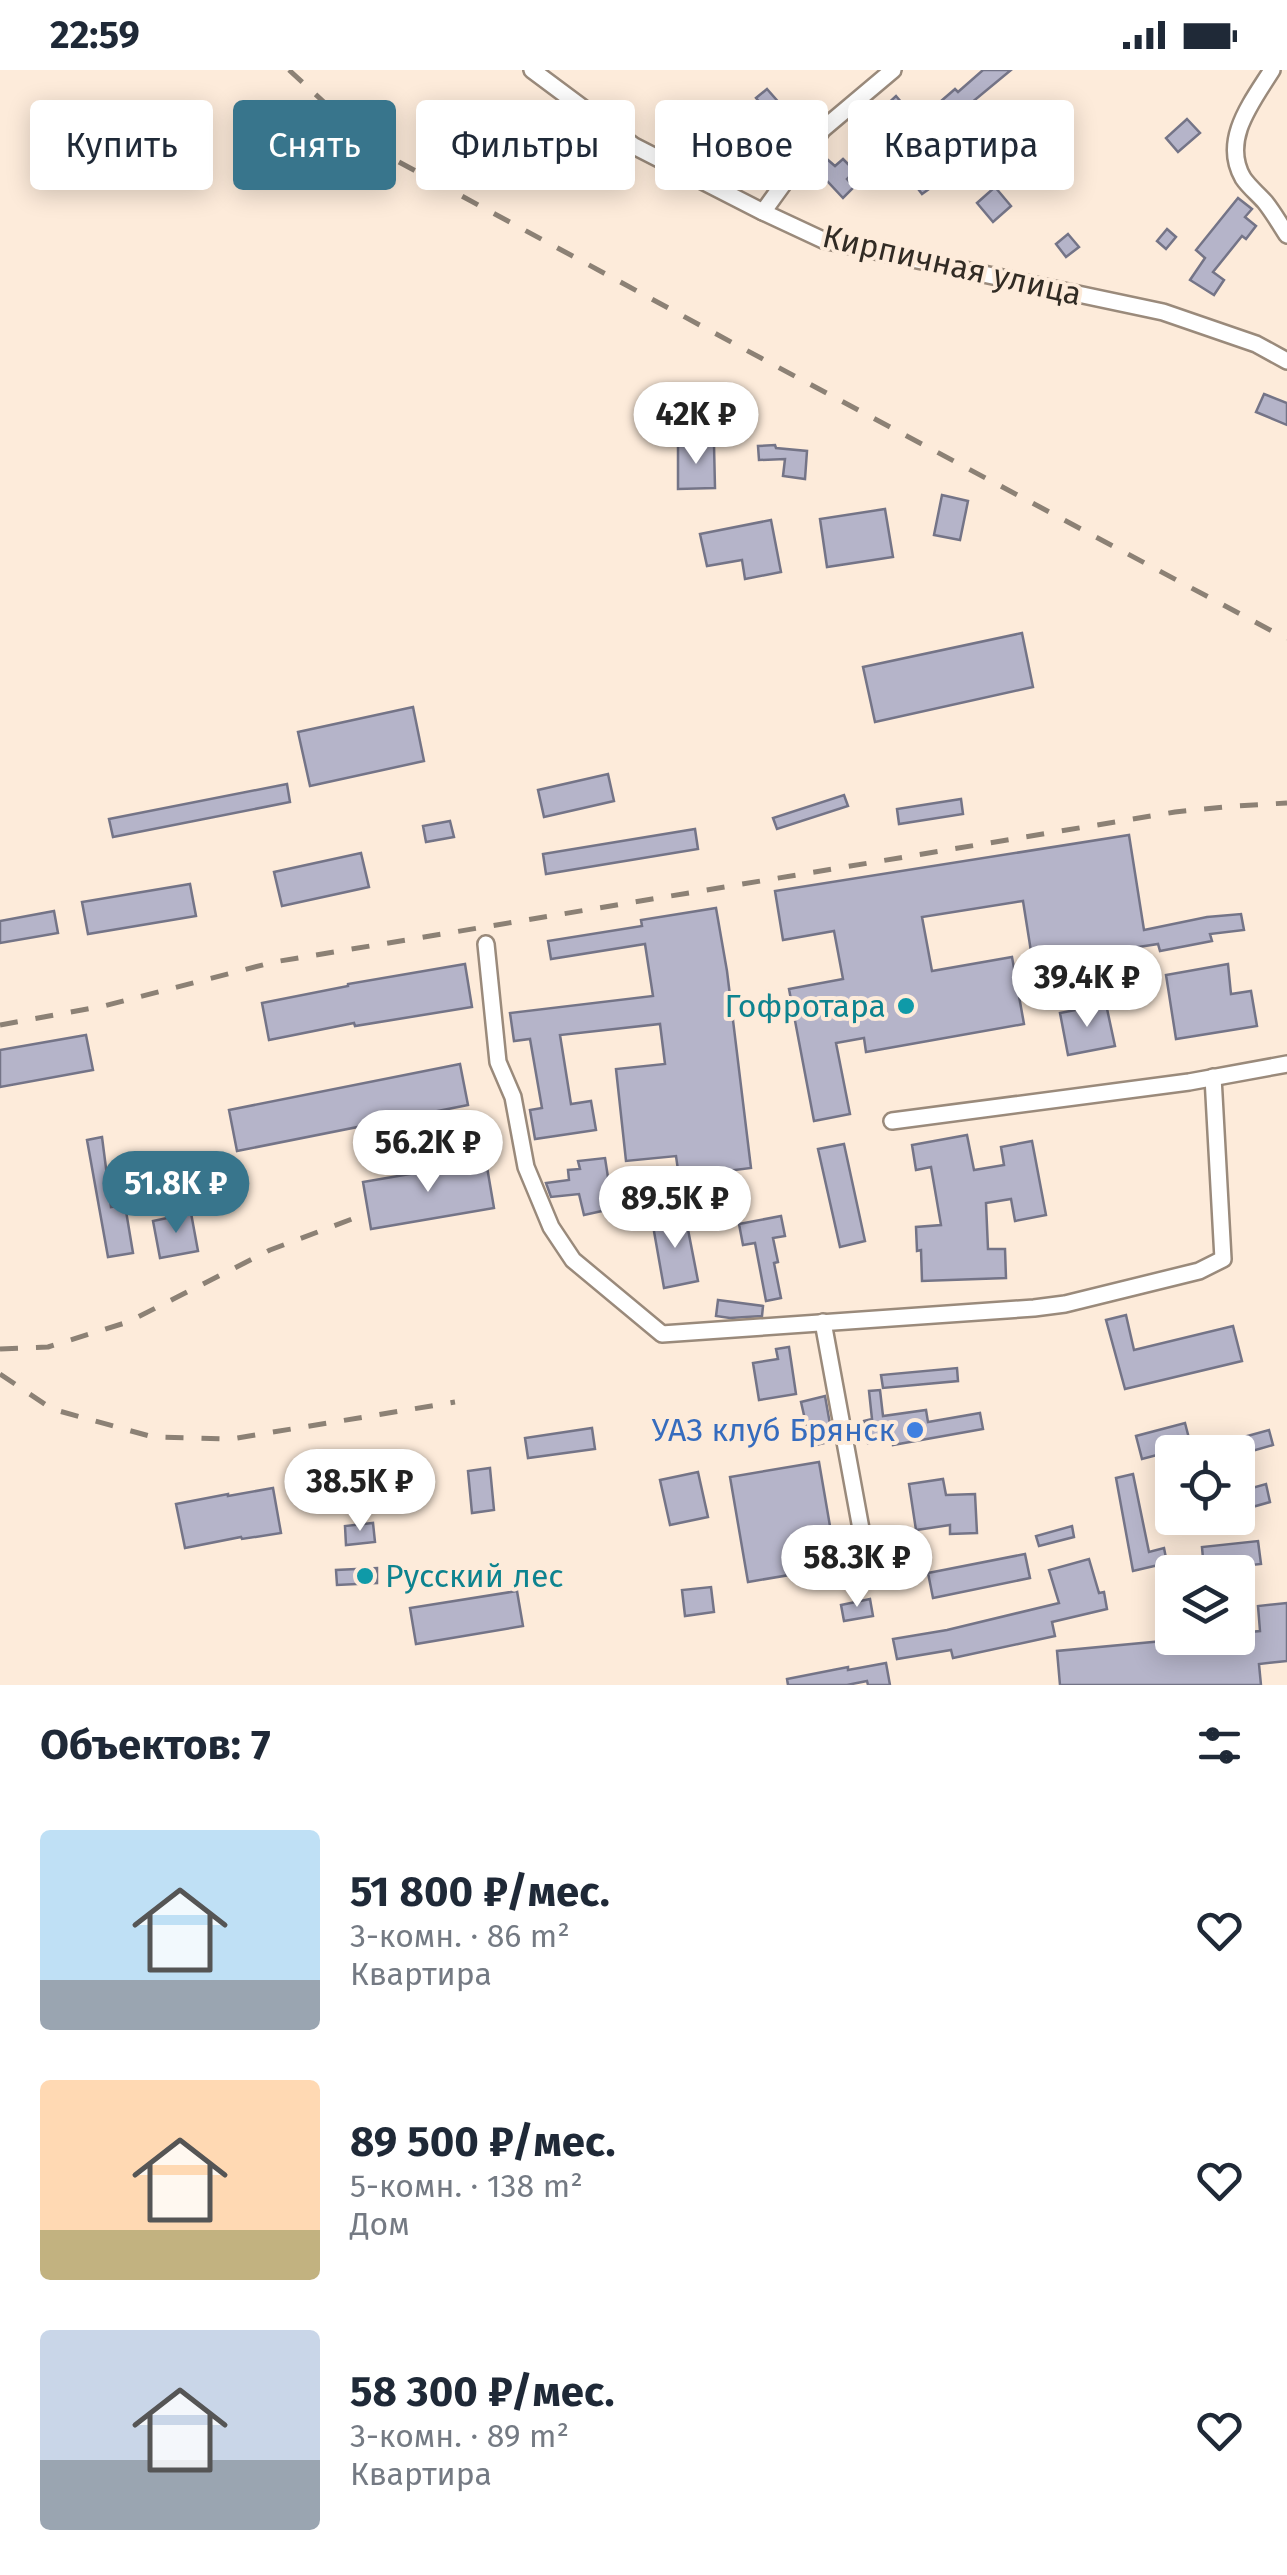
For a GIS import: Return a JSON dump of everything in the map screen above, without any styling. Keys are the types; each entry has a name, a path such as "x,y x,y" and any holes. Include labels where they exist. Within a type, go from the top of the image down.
{"street":[{"name":"Кирпичная улица","path":"532,70 634,146 824,240 1163,312 1256,344 1287,361"},
{"path":"763,212 823,129 893,70"},
{"path":"1272,70 1236,134 1234,156 1244,180 1287,234"},
{"path":"486,944 498,1062 514,1097 526,1168 551,1227 574,1260 662,1334 1065,1304 1199,1271 1222,1259 1213,1078"},
{"path":"892,1121 1213,1078 1287,1064"},
{"path":"823,1322 868,1567"}],"building":[{"path":"983,70 1011,70 975,100 942,100 955,89 958,92"},
{"path":"767,89 777,100 758,100"},
{"path":"1187,119 1200,133 1178,152 1166,138"},
{"path":"843,159 848,164 851,190 843,198 828,182 828,160 835,166"},
{"path":"992,190 998,190 1011,206 993,222 977,203"},
{"path":"1238,198 1252,209 1245,217 1256,226 1246,239 1242,236 1213,272 1224,280 1214,295 1190,280 1205,258 1196,250"},
{"path":"1167,229 1176,237 1166,249 1157,241"},
{"path":"1068,234 1079,247 1066,257 1056,244"},
{"path":"1264,394 1287,403 1287,425 1256,412"},
{"path":"714,445 715,488 678,489 678,446"},
{"path":"758,446 807,451 805,479 783,476 785,459 759,460"},
{"path":"942,495 968,501 960,540 934,535"},
{"path":"885,509 893,557 827,567 820,519"},
{"path":"771,520 781,572 745,579 742,560 707,566 700,534"},
{"path":"1022,633 1033,687 875,722 863,667"},
{"path":"413,707 424,761 310,786 298,732"},
{"path":"608,774 614,801 544,817 538,790"},
{"path":"287,784 290,802 113,837 109,819"},
{"path":"844,795 848,806 777,829 773,818"},
{"path":"961,799 963,814 899,824 897,809"},
{"path":"450,821 454,837 426,842 423,826"},
{"path":"695,829 698,849 546,874 543,854"},
{"path":"1129,835 1144,930 1241,914 1244,930 1210,934 1212,941 1160,951 1158,944 1100,953 1105,979 1060,986 1056,960 1033,964 1023,901 922,917 932,971 1012,957 1024,1024 866,1052 864,1038 836,1043 850,1114 814,1121 789,989 843,979 834,931 783,940 775,891"},
{"path":"361,853 369,887 282,906 274,872"},
{"path":"190,884 196,916 88,934 82,902"},
{"path":"716,908 751,1168 679,1177 676,1156 626,1161 616,1069 665,1064 660,1024 560,1035 571,1104 591,1101 596,1130 535,1139 530,1110 542,1108 530,1039 514,1041 510,1013 653,996 645,944 551,959 548,941 642,926 641,920"},
{"path":"54,911 58,933 0,943 0,921"},
{"path":"465,964 472,1007 355,1026 354,1023 269,1040 262,1003"},
{"path":"1228,964 1231,994 1251,991 1257,1026 1176,1039 1166,975"},
{"path":"1106,1004 1115,1046 1068,1055 1060,1013"},
{"path":"86,1035 93,1070 0,1087 0,1050"},
{"path":"460,1064 468,1105 237,1151 229,1110"},
{"path":"967,1135 974,1170 1004,1165 1001,1147 1032,1141 1046,1215 1015,1221 1011,1199 986,1203 988,1249 1005,1249 1006,1278 922,1281 916,1227 941,1225 931,1167 916,1170 912,1145"},
{"path":"102,1137 111,1207 125,1205 133,1253 108,1257 87,1140"},
{"path":"844,1144 865,1241 840,1247 818,1149"},
{"path":"605,1158 611,1209 584,1215 579,1194 551,1197 546,1183 569,1180 568,1170 580,1169 578,1161"},
{"path":"486,1161 494,1208 371,1229 363,1182"},
{"path":"191,1213 198,1251 160,1258 153,1221"},
{"path":"685,1214 698,1281 664,1288 652,1220"},
{"path":"781,1216 785,1236 773,1238 781,1298 766,1301 755,1243 743,1245 739,1224"},
{"path":"718,1300 763,1306 762,1316 716,1316"},
{"path":"1126,1315 1134,1350 1233,1326 1242,1361 1125,1389 1106,1320"},
{"path":"789,1347 796,1394 759,1400 753,1363 778,1359 776,1349"},
{"path":"957,1368 958,1381 883,1388 881,1375"},
{"path":"880,1390 883,1416 926,1410 928,1422 980,1413 983,1429 893,1445 892,1439 868,1443 864,1421 872,1419 869,1391"},
{"path":"825,1396 833,1441 811,1446 801,1402"},
{"path":"1185,1423 1188,1435 1155,1435 1155,1456 1142,1459 1136,1436"},
{"path":"592,1428 595,1449 528,1458 525,1438"},
{"path":"1269,1430 1273,1445 1255,1450 1255,1435 1251,1435"},
{"path":"819,1462 837,1567 748,1582 730,1477"},
{"path":"490,1468 494,1510 472,1513 468,1471"},
{"path":"698,1472 708,1517 670,1525 660,1480"},
{"path":"1133,1474 1149,1552 1164,1548 1165,1555 1155,1555 1155,1566 1133,1571 1116,1478"},
{"path":"943,1479 946,1495 975,1494 977,1533 950,1534 950,1525 916,1530 909,1484"},
{"path":"1266,1484 1270,1502 1255,1506 1255,1487"},
{"path":"273,1488 281,1533 185,1548 176,1504"},
{"path":"373,1523 375,1542 346,1545 345,1526"},
{"path":"1072,1526 1074,1537 1039,1546 1036,1536"},
{"path":"1258,1541 1261,1564 1255,1565 1255,1555 1203,1555 1202,1547"},
{"path":"1025,1554 1030,1578 933,1598 928,1573"},
{"path":"1089,1559 1107,1609 1052,1622 1055,1636 953,1658 951,1650 897,1659 893,1639 1059,1603 1049,1570"},
{"name":"Русский лес","path":"377,1568 377,1583 337,1585 336,1570"},
{"path":"711,1587 714,1612 685,1616 682,1590"},
{"path":"517,1591 523,1626 416,1644 410,1608"},
{"path":"870,1599 873,1616 844,1621 841,1605"},
{"path":"1287,1603 1287,1661 1259,1664 1261,1685 1060,1685 1057,1651 1155,1642 1155,1655 1255,1655 1255,1631 1260,1631 1258,1606"},
{"path":"886,1663 890,1685 868,1685 867,1681 788,1685 787,1679"}],"railway":[{"path":"289,70 375,149 1287,639"},
{"path":"0,1025 104,1006 274,962 1175,812 1287,803"},
{"path":"0,1349 48,1347 128,1322 270,1250 352,1219"},
{"path":"0,1374 52,1409 153,1437 231,1439 455,1402"}],"place":[{"name":"Гофротара","path":"906,1006"},
{"name":"УАЗ клуб Брянск","path":"915,1430"},
{"name":"Русский лес","path":"365,1576"}]}
